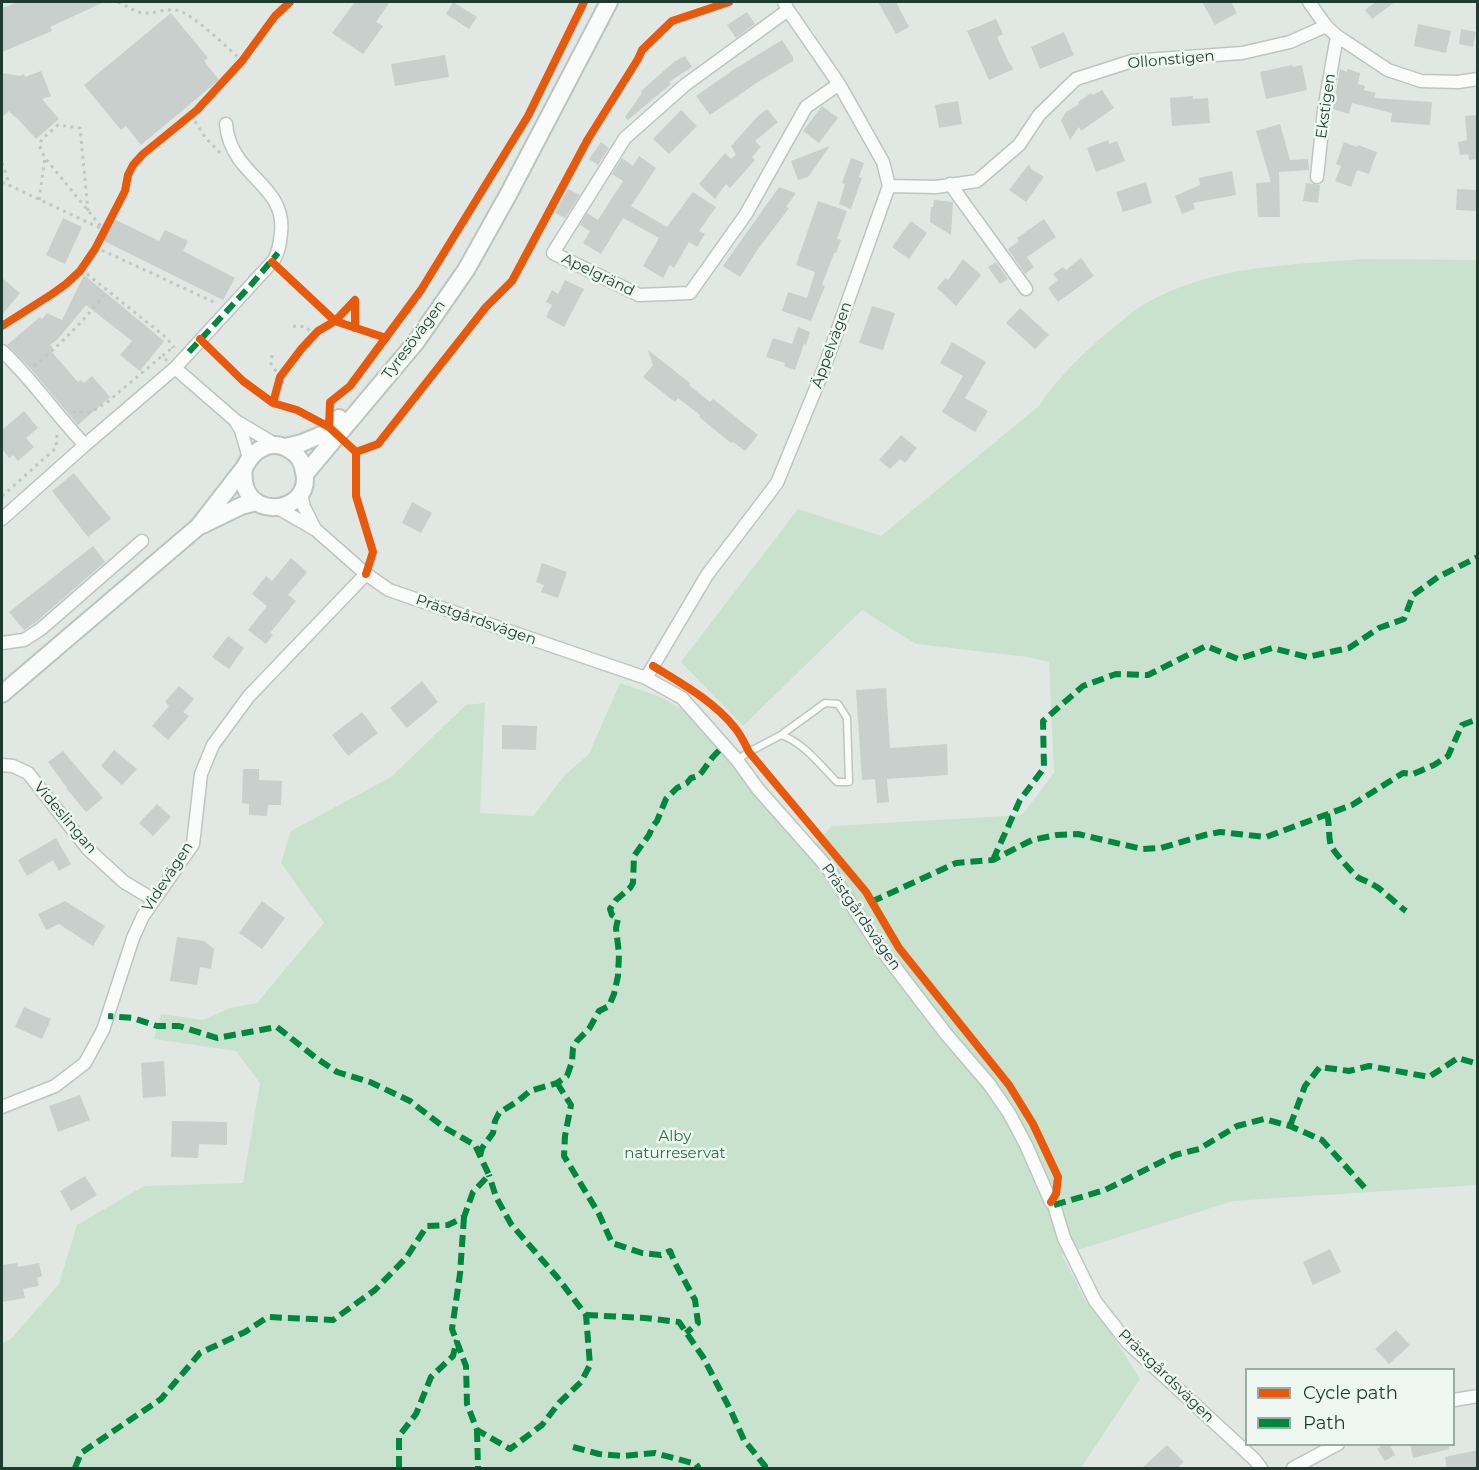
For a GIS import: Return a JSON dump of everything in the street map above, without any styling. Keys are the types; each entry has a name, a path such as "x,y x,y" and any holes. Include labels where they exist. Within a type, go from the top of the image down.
{"main road":[{"name":"Tyresövägen","path":"301,493 305,474 416,342 466,270 609,2"},
{"name":"Tyresövägen","path":"2,694 199,526 255,452 264,447 302,443 328,432 407,337 508,195"},
{"path":"281,446 295,453 301,461 305,474"},
{"path":"246,463 243,477 245,488 256,502 266,507 278,508 294,501 301,493"},
{"name":"Tyresövägen","path":"199,526 256,502"}],"street":[{"path":"1309,2 1326,26 1337,36 1388,70 1421,81 1458,82 1478,79"},
{"path":"786,6 839,84 883,162 889,186"},
{"name":"Apelgränd","path":"786,6 685,85 625,138 553,254 639,295 690,293 746,214 806,107 839,84"},
{"name":"Ollonstigen","path":"889,186 936,187 977,182 1019,145 1039,115 1076,79 1132,61 1242,53 1290,42 1326,26"},
{"name":"Ekstigen","path":"1317,177 1324,110 1337,36"},
{"path":"2,519 175,368 278,253 282,229 277,203 239,158 227,135 226,124"},
{"path":"950,184 1026,289"},
{"name":"Äppelvägen","path":"646,678 707,575 777,483 823,371 889,186"},
{"path":"2,351 85,445"},
{"path":"175,368 236,421 281,446"},
{"path":"236,421 241,430 246,463"},
{"name":"Prästgårdsvägen","path":"301,493 304,507 316,530"},
{"name":"Prästgårdsvägen","path":"278,508 316,530 366,574 389,590 646,678 682,698 827,867 878,945 1009,1113 1054,1205 1064,1238 1095,1301 1127,1342 1261,1468"},
{"path":"2,643 24,640 41,629 142,541"},
{"name":"Videvägen","path":"2,1107 55,1086 85,1063 103,1030 133,938 143,916 193,844 201,774 213,745 249,696 366,574"},
{"name":"Videslingan","path":"2,765 13,766 28,773 88,849 124,882 154,900"},
{"path":"1455,1400 1478,1396"},
{"path":"1293,1468 1334,1446"}],"lane":[{"path":"737,760 781,735 825,703 838,704 847,718 849,782 837,782 804,748 792,738 781,735"}],"path":[{"path":"118,2 138,12 179,10 194,19 242,61"},
{"path":"235,69 249,52"},
{"path":"183,121 194,113 205,137 226,159"},
{"path":"88,211 80,128 58,125 42,139 39,145 45,158 88,211 104,230"},
{"path":"39,200 45,158"},
{"path":"2,163 10,186"},
{"path":"2,182 104,230"},
{"path":"73,278 85,264 108,222"},
{"path":"95,247 221,305"},
{"path":"85,264 87,274 168,339 173,348"},
{"path":"24,375 54,350 106,292"},
{"path":"293,326 306,327 313,336"},
{"path":"175,368 162,356 181,341"},
{"path":"273,355 271,364 279,381"},
{"path":"279,381 288,367"}],"green space":[{"name":"Alby naturreservat","path":"1365,259 1477,260 1477,1185 1233,1201 1062,1255 1084,1298 1104,1322 1140,1379 1081,1468 2,1468 2,1343 10,1340 59,1284 77,1225 144,1186 243,1183 260,1083 236,1051 154,1039 161,1014 203,1020 230,1008 257,1003 324,923 281,863 291,831 391,777 466,705 485,703 480,813 533,816 565,775 589,754 620,683 660,697 680,708 716,743 752,790 808,851 832,826 1022,815 1054,773 1049,662 1028,657 916,644 862,610 743,726 681,662 798,509 881,536 1039,406 1061,377 1080,358 1143,305 1169,292 1223,274 1279,266"}],"building":[{"path":"18,2 104,2 50,27 52,31 2,52 2,8"},
{"path":"355,2 390,2 376,22 383,26 363,54 332,33"},
{"path":"453,2 477,17 469,29 446,14"},
{"path":"878,2 896,2 909,27 896,34"},
{"path":"1202,2 1231,2 1237,13 1215,25"},
{"path":"1376,2 1395,2 1372,19 1365,10"},
{"path":"747,12 755,24 736,38 727,25"},
{"path":"171,13 208,58 204,61 219,80 141,145 126,126 121,130 84,85"},
{"path":"996,19 1003,34 997,37 1014,69 989,80 967,31"},
{"path":"1418,24 1451,31 1446,53 1414,46"},
{"path":"1461,29 1476,32 1473,47 1459,44"},
{"path":"1064,32 1074,55 1040,69 1031,47"},
{"path":"782,40 793,57 793,61 710,115 696,96"},
{"path":"445,55 449,77 395,86 391,64"},
{"path":"685,56 692,67 669,82 671,84 628,120 625,117 642,93 641,91 675,61"},
{"path":"1292,65 1293,67 1302,65 1307,90 1266,99 1260,72"},
{"path":"1340,69 1360,73 1358,84 1365,86 1364,90 1376,93 1374,98 1432,102 1430,125 1391,122 1392,113 1352,103 1349,114 1333,109"},
{"path":"41,71 51,96 42,99 59,119 36,139 9,111 2,117 2,73 20,76 24,74 25,77"},
{"path":"1102,90 1114,108 1081,131 1079,127 1070,140 1061,120 1066,112 1091,93 1093,95"},
{"path":"1193,96 1193,99 1208,98 1210,123 1172,126 1170,98"},
{"path":"958,101 962,124 939,128 935,105"},
{"path":"822,106 838,118 819,143 803,131"},
{"path":"767,109 778,122 755,141 761,147 752,157 755,160 730,188 726,184 715,199 699,184 725,153 731,159 736,155 731,146"},
{"path":"681,110 697,126 669,154 653,139"},
{"path":"1478,115 1478,159 1469,160 1468,154 1460,155 1458,142 1467,140 1465,116"},
{"path":"1280,124 1290,160 1308,159 1309,170 1279,172 1280,217 1258,217 1256,183 1271,182 1256,131"},
{"path":"1108,140 1109,144 1117,141 1125,161 1096,172 1087,148"},
{"path":"601,142 609,148 598,165 589,159"},
{"path":"1344,142 1377,152 1369,174 1357,170 1351,187 1335,181 1341,166 1336,164"},
{"path":"830,146 808,177 798,180 791,161"},
{"path":"639,156 656,168 631,206 667,227 693,192 716,207 699,231 705,234 697,247 689,242 674,268 670,265 663,278 643,266 659,238 623,218 601,254 583,243 590,231 580,225 587,213 598,220 623,181 612,174 622,158 633,166"},
{"path":"851,158 864,163 859,177 862,178 851,209 839,204 845,184 842,183"},
{"path":"1029,164 1031,169 1044,177 1026,202 1009,190"},
{"path":"1232,171 1236,195 1193,203 1195,209 1182,214 1175,196 1200,185 1199,178"},
{"path":"1146,182 1152,203 1123,212 1116,192"},
{"path":"1306,183 1320,185 1318,203 1303,201"},
{"path":"779,187 796,193 786,207 789,208 740,277 723,266"},
{"path":"568,189 580,195 565,218 555,213"},
{"path":"1457,189 1478,190 1477,211 1456,210"},
{"path":"934,200 953,202 951,235 930,222"},
{"path":"818,201 847,211 837,239 841,240 822,285 825,286 811,321 782,311 788,292 807,298 815,272 796,265"},
{"path":"63,218 82,227 65,264 46,255"},
{"path":"112,218 159,241 165,230 188,241 183,251 235,278 223,300 102,240"},
{"path":"1044,219 1056,237 1027,257 1034,267 1025,274 1008,249 1019,241 1017,238"},
{"path":"911,221 927,233 909,259 892,247"},
{"path":"1081,258 1094,276 1058,302 1048,288 1058,280 1053,274 1063,267 1066,270"},
{"path":"963,259 981,275 956,306 937,288 945,278 948,280"},
{"path":"996,262 1008,279 1000,284 988,267"},
{"path":"84,275 164,341 140,371 120,355 132,341 86,305 58,339 50,345 53,348 50,350 78,382 81,380 84,383 92,376 110,397 78,425 30,368 7,345 47,313 62,320"},
{"path":"2,278 20,293 2,315"},
{"path":"565,280 584,289 564,327 546,317 552,305 546,302 552,290 558,294"},
{"path":"872,306 895,313 883,350 859,343"},
{"path":"1020,308 1049,335 1035,349 1006,323"},
{"path":"798,327 810,332 795,370 784,366 785,363 766,357 773,338 792,344"},
{"path":"952,342 986,362 965,398 988,411 975,432 942,412 963,376 940,363"},
{"path":"648,350 710,402 713,399 758,435 745,451 733,442 731,443 678,398 675,402 643,377 653,365"},
{"path":"24,411 38,428 26,438 34,447 18,461 13,455 9,458 2,449 2,430"},
{"path":"901,435 917,448 905,463 900,459 890,469 879,460"},
{"path":"74,473 111,519 88,537 52,491"},
{"path":"412,502 432,513 421,533 402,523"},
{"path":"93,546 105,562 24,630 9,612"},
{"path":"291,558 307,572 288,595 296,601 270,633 273,635 266,644 248,630 267,606 252,594 266,576 272,581"},
{"path":"542,563 567,572 558,598 541,592 544,585 536,582"},
{"path":"228,636 244,648 229,669 212,657"},
{"path":"422,681 438,702 407,728 390,708"},
{"path":"179,686 194,699 183,712 189,716 168,740 152,726 169,706 165,702"},
{"path":"886,688 890,748 947,744 948,775 887,779 889,802 877,803 875,779 862,780 856,690"},
{"path":"362,712 378,733 348,756 332,735"},
{"path":"502,725 537,726 536,750 502,749"},
{"path":"114,750 137,769 122,785 101,766"},
{"path":"63,751 103,798 86,812 48,762"},
{"path":"243,769 259,769 259,780 282,781 281,805 268,805 267,816 249,815 249,804 242,803"},
{"path":"157,804 171,817 153,836 139,823"},
{"path":"56,838 71,864 59,871 53,860 27,876 18,860"},
{"path":"65,901 105,926 93,946 59,924 46,930 38,914"},
{"path":"262,901 285,918 262,949 239,933"},
{"path":"177,937 204,941 214,949 211,969 200,967 197,985 170,981"},
{"path":"24,1007 51,1019 42,1039 15,1027"},
{"path":"164,1061 166,1096 143,1098 141,1063"},
{"path":"80,1095 90,1120 58,1132 49,1106"},
{"path":"172,1121 227,1122 227,1145 199,1144 198,1158 171,1157"},
{"path":"85,1176 97,1195 71,1211 60,1191"},
{"path":"1330,1249 1341,1272 1313,1285 1303,1262"},
{"path":"17,1263 18,1267 39,1263 42,1276 37,1278 39,1286 23,1289 25,1298 2,1302 2,1265"},
{"path":"1396,1330 1410,1345 1389,1364 1375,1349"},
{"path":"1167,1445 1184,1462 1177,1468 1142,1468"},
{"path":"1381,1446 1390,1446 1395,1455 1385,1461 1377,1449"},
{"path":"1410,1446 1449,1446 1449,1449 1413,1458"},
{"path":"1478,1450 1478,1468 1447,1468 1445,1457"}],"marked path":[{"path":"189,352 278,253"},
{"path":"993,860 1020,800 1044,768 1043,721 1083,686 1116,674 1148,675 1206,646 1238,659 1272,648 1307,657 1349,648 1379,628 1404,619 1413,595 1438,577 1478,557"},
{"path":"871,902 956,863 993,860 1032,840 1057,835 1078,834 1142,849 1161,848 1220,832 1266,837 1352,805 1403,773 1413,774 1434,765 1448,756 1462,725 1478,719"},
{"path":"480,1156 482,1148 493,1133 499,1113 530,1091 557,1083 567,1076 572,1062 573,1048 577,1041 589,1029 599,1011 609,1006 618,976 619,954 616,928 618,919 612,915 610,909 633,883 634,856 657,821 666,799 677,788 698,776 723,746"},
{"path":"1327,814 1331,846 1340,858 1359,878 1377,887 1406,911"},
{"path":"75,1468 81,1453 161,1399 200,1353 245,1332 268,1317 333,1320 375,1290 406,1258 427,1226 448,1225 464,1217 473,1192 489,1175 475,1145 445,1128 410,1101 370,1082 337,1072 277,1027 217,1038 179,1026 157,1026 133,1018 108,1016"},
{"path":"1290,1126 1305,1086 1320,1067 1349,1071 1369,1066 1429,1077 1458,1058 1478,1064"},
{"path":"557,1083 571,1105 564,1156 599,1214 612,1243 642,1253 661,1255 670,1251 695,1300 698,1323 686,1333"},
{"path":"1054,1205 1105,1190 1175,1155 1199,1149 1237,1126 1264,1119 1290,1126 1322,1140 1365,1188"},
{"path":"464,1217 460,1274 452,1329 466,1366 467,1404 477,1430 510,1449 542,1425 559,1403 581,1382 590,1365 586,1315 511,1224 496,1197 489,1175"},
{"path":"586,1315 679,1322 703,1357 744,1440 765,1466 763,1468"},
{"path":"399,1468 399,1436 416,1414 431,1377 453,1356 457,1340"},
{"path":"477,1430 478,1468"},
{"path":"573,1447 599,1454 622,1456 655,1453 696,1464 699,1468"}],"cycle path":[{"path":"2,326 52,294 80,271 95,249 125,191 128,175 133,165 143,154 197,110 242,61 275,16 290,2"},
{"path":"329,427 330,402 350,386 421,290 528,116 584,2"},
{"path":"366,574 373,552 356,496 356,452 378,444 486,307 512,281 588,139 642,50 672,21 729,2"},
{"path":"272,262 335,321 355,300 355,328"},
{"path":"273,403 280,377 318,331 335,321 386,338"},
{"path":"200,339 243,381 273,403 297,410 329,427 356,452"},
{"path":"653,666 697,694 727,719 749,752 866,892 899,948 1009,1085 1033,1124 1058,1177 1056,1194 1051,1202"}]}
